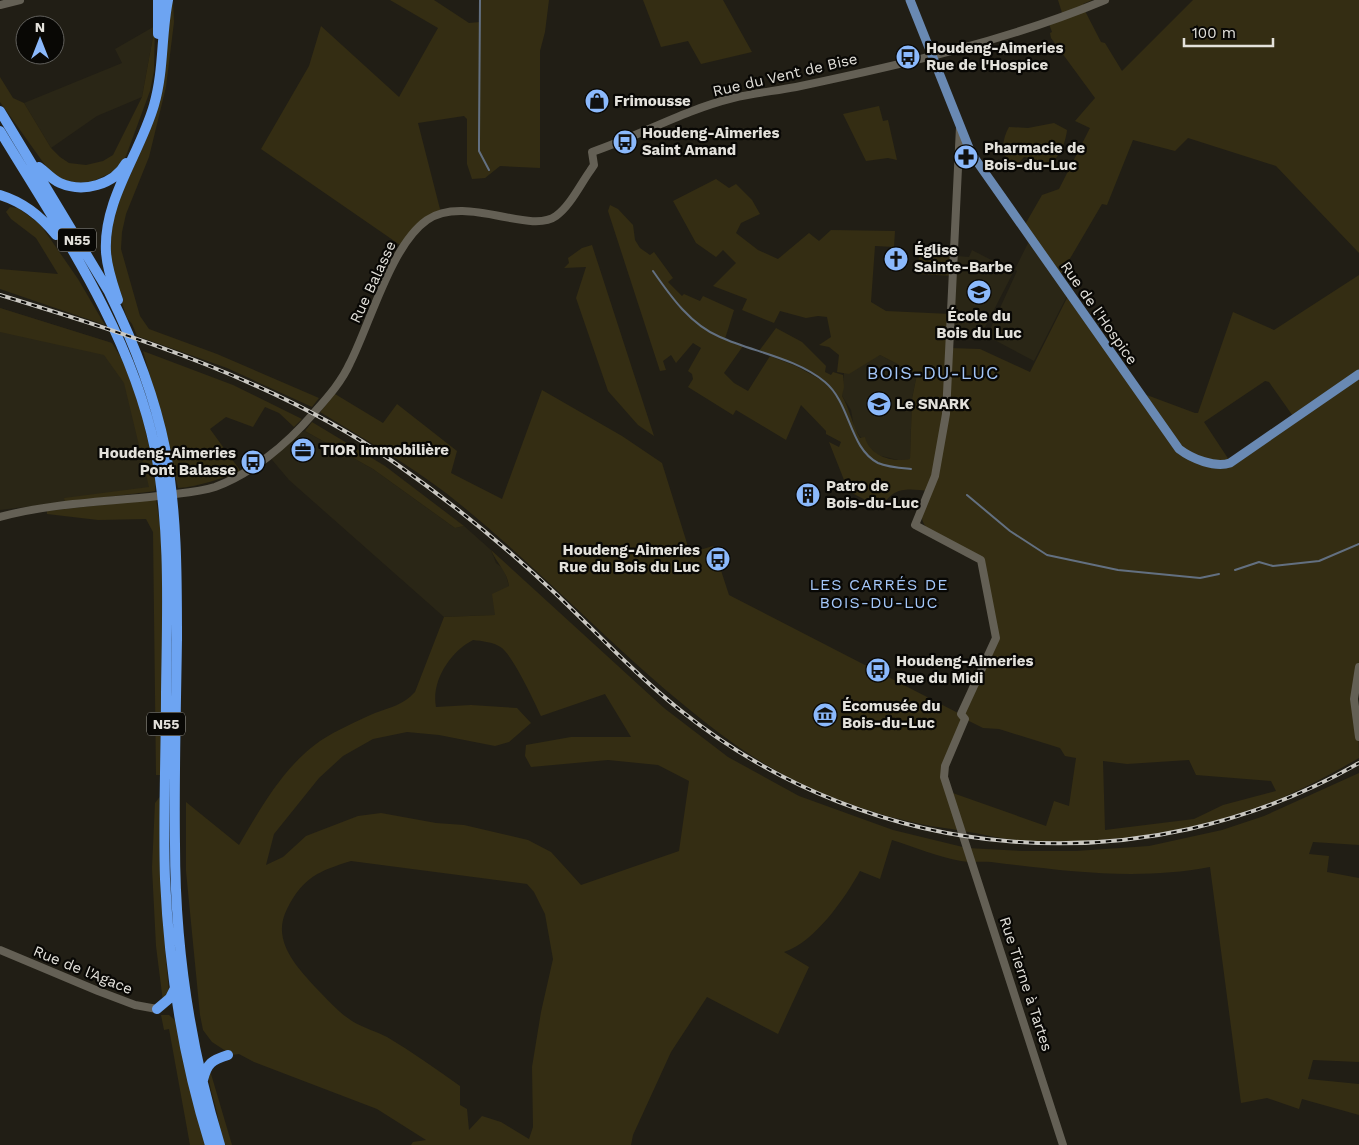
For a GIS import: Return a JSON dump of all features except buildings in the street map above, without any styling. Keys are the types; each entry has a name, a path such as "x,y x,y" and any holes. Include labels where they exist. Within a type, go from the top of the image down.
{"highway":[{"path":"30,160 54,180 79,188 108,181 117,175 125,165 152,93 157,61 158,0"},
{"path":"123,321 107,262 107,231 114,204 154,107 160,79 168,0"},
{"name":"N55","path":"0,111 109,292 140,363 157,414 177,575 175,877 179,939 195,1048 202,1082 220,1145"},
{"name":"N55","path":"0,131 109,316 128,360 147,416 166,483"},
{"path":"0,195 12,198 31,210 67,243"},
{"name":"N55","path":"168,506 165,876 175,988 180,1018 193,1084 210,1145"},
{"path":"157,1009 170,998 175,988"},
{"path":"157,1009 171,1012 180,1018"},
{"path":"195,1048 210,1056 228,1055 207,1064 202,1082"}],"main road":[{"name":"Rue de l'Hospice","path":"910,0 971,153 1175,446 1190,457 1222,465 1230,463 1359,374"}],"street":[{"path":"0,5 20,0"},
{"name":"Rue du Vent de Bise","path":"594,165 592,152 733,98 804,85 931,55 1023,29 1105,0"},
{"name":"Rue Tierne à Tartes","path":"960,127 946,414 935,476 914,526 981,560 996,638 960,714 965,719 943,773 946,791 962,832 1063,1145"},
{"name":"Rue Balasse","path":"0,517 65,506 192,492 215,487 256,464 300,429 340,381 350,363 400,251 410,236 425,222 441,213 454,211 536,221 552,219 565,208 594,165"},
{"path":"1359,667 1354,698 1359,737"},
{"name":"Rue de l'Agace","path":"0,950 98,991 145,1008 157,1009"}],"shaded area":[{"path":"171,0 173,0 174,22 166,87 149,157 126,214 122,232 121,249 140,316 149,329 217,354 319,398 312,407 227,368 137,336 127,318 114,279 109,249 114,210 153,115"},
{"path":"390,0 434,0 469,23 480,22 480,0 549,0 545,32 540,51 540,168 500,166 485,178 472,179 467,164 467,119 464,116 418,123 441,213 434,216 403,247 261,149 309,66 321,26 399,97 438,28"},
{"path":"643,0 723,0 752,52 701,64 688,41 661,47"},
{"path":"1058,0 1092,0 1083,4 1084,9 1101,42 1105,43 1122,71 1193,0 1359,0 1359,253 1276,166 1188,138 1175,151 1133,140 1107,205 1102,204 1058,279 1023,228 1042,195 1059,189 1090,128 1075,121 1095,98 1051,38 1050,33 1052,32 1048,21 1063,16"},
{"path":"155,26 142,97 97,116 51,148 24,103 122,63 115,49"},
{"path":"155,26 154,71 150,91 126,156 115,171 91,182 76,183 63,180 50,172 0,102 0,77 13,98 24,103 51,148 60,157 69,163 86,165 103,161 113,155 142,97"},
{"path":"879,106 883,121 888,120 897,160 888,158 866,161 843,114"},
{"path":"1054,123 1067,130 1064,144 1056,158 1045,162 1024,157 1016,166 1009,163 1006,159 1003,145 1009,127 1028,128"},
{"path":"716,179 729,188 736,184 752,200 760,214 741,223 736,233 758,250 778,259 809,233 819,241 831,230 895,231 894,247 875,246 871,302 886,311 951,314 949,348 980,349 1030,372 1069,294 1136,391 1195,413 1198,413 1233,312 1274,330 1359,275 1359,667 1357,671 1359,758 1300,790 1249,810 1219,820 1155,834 1123,838 1059,842 1019,840 926,825 873,812 826,795 781,773 740,748 663,688 520,556 446,493 400,461 320,412 335,394 383,423 397,404 457,451 451,473 502,499 542,390 622,436 662,463 690,553 713,546 729,595 960,714 996,638 981,560 946,542 924,524 922,514 930,491 907,490 896,492 881,508 850,492 851,489 846,485 829,442 839,447 841,442 826,434 826,431 801,405 786,440 736,410 733,415 688,387 693,379 692,374 688,371 701,348 693,343 676,363 671,355 663,361 666,370 660,371 608,211 610,205 618,209 633,225 635,240 640,248 650,255 654,252 673,278 668,282 682,296 684,294 700,301 703,296 734,310 725,339 743,346 724,373 734,383 748,391 770,356 796,366 825,382 797,365 759,351 776,328 802,342 826,366 825,372 831,375 833,372 843,375 844,387 842,396 860,438 865,437 871,449 883,457 903,460 910,459 912,399 917,374 880,355 849,374 837,372 839,355 829,347 819,345 831,337 827,317 806,318 780,311 774,323 742,310 747,299 713,286 736,263 723,250 716,257 696,243 673,201","holes":["1265,381 1269,382 1295,419 1231,463 1204,422","965,719 983,728 999,729 1060,748 1065,756 1076,758 1069,806 1054,801 1046,826 947,791 945,766","1189,760 1196,775 1271,781 1276,791 1223,805 1194,819 1105,830 1103,761 1127,764"]},
{"path":"10,207 18,208 40,224 78,279 105,325 0,289 0,269 58,274 36,238 11,219 6,212"},
{"path":"1029,241 1067,296 1034,361 987,336 1017,271 1015,269"},
{"path":"592,245 654,436 638,425 608,391 576,298 586,267 564,268 569,263 568,258 582,248"},
{"path":"919,249 954,251 953,276 918,274"},
{"name":"École du Bois du Luc","path":"972,250 1001,265 1002,263 1015,269 982,333 953,332 957,256 969,257"},
{"path":"0,308 112,343 126,366 156,478 155,491 0,510"},
{"path":"0,308 112,343 126,366 139,401 156,478 155,491 65,502 64,498 149,487 124,383 104,355 0,332"},
{"path":"143,351 233,385 302,419 294,427 279,413 265,407 253,427 226,417 210,429 242,473 195,486 178,488"},
{"name":"Le SNARK","path":"880,355 917,374 912,399 910,459 902,461 877,455 867,447 854,427 851,410 842,396 845,361"},
{"path":"312,422 385,466 464,526 455,528 373,469 305,431"},
{"path":"305,431 373,469 455,528 464,526 491,550 496,563 504,569 509,586 495,615 444,617 289,480 268,455 295,434"},
{"path":"156,499 162,537 163,575 162,775 156,775 153,532 146,519 98,520 47,514 47,511"},
{"path":"491,550 664,708 728,757 799,796 893,830 967,848 1076,851 1149,846 1222,830 1264,816 1359,773 1359,845 1313,842 1309,854 1329,856 1327,872 1359,878 1359,1062 1313,1060 1308,1079 1359,1084 1359,1115 1302,1099 1299,1109 1267,1098 1241,1103 1210,867 1182,871 1128,874 1073,871 991,862 961,861 892,840 880,879 860,871 838,906 818,929 796,947 784,952 809,967 778,1034 707,997 671,1052 633,1135 631,1145 411,1145 413,1142 426,1140 377,1109 254,1062 239,1054 232,1055 212,1042 203,1030 200,1015 186,871 186,802 239,845 255,817 284,775 307,751 333,733 354,722 401,703 415,692 444,617 495,615 492,594 509,586 506,576","holes":["473,640 495,644 507,653 541,716 605,694 631,737 571,737 526,745 525,756 531,767 608,760 658,765 689,781 679,851 581,885 551,852 528,840 464,825 436,823 381,813 358,816 306,836 283,857 266,865 274,834 319,778 343,756 373,739 407,732 439,735 495,746 509,742 531,723 517,708 471,705 436,707 436,687 444,668 457,652","351,861 527,884 534,892 545,914 553,959 541,1012 532,1067 533,1127 529,1139 501,1122 482,1116 469,1130 467,1109 460,1105 460,1086 387,1037 352,1021 333,1006 294,962 284,942 282,931 283,920 293,898 299,889 313,877 330,868"]},
{"path":"162,794 165,949 169,992 163,1002 156,946 152,868 155,803"},
{"path":"161,1015 169,1015 176,1021 206,1145 190,1145 169,1029 164,1030"},
{"path":"209,1067 232,1145 223,1145 210,1086"}],"waterway":[{"path":"480,0 479,151 489,170"},
{"path":"653,271 682,309 710,332 788,361 814,374 825,382 834,391 855,437 868,456 878,463 911,469"},
{"path":"967,495 1010,531 1047,555 1118,570 1200,578 1219,574"},
{"path":"1235,570 1259,562 1273,566 1319,561 1359,544"}],"railway":[{"path":"0,295 103,327 205,364 303,408 350,434 416,478 498,542 556,594 648,683 680,710 756,762 838,802 924,828 1012,841 1101,842 1189,829 1276,803 1359,763"}],"place":[{"name":"Houdeng-Aimeries Rue de l'Hospice","path":"908,57"},
{"name":"Frimousse","path":"597,101"},
{"name":"Houdeng-Aimeries Saint Amand","path":"625,142"},
{"name":"Pharmacie de Bois-du-Luc","path":"966,157"},
{"name":"Église Sainte-Barbe","path":"896,259"},
{"name":"École du Bois du Luc","path":"979,292"},
{"name":"Le SNARK","path":"879,404"},
{"name":"TIOR Immobilière","path":"303,450"},
{"name":"Houdeng-Aimeries Pont Balasse","path":"253,462"},
{"name":"Patro de Bois-du-Luc","path":"808,495"},
{"name":"Houdeng-Aimeries Rue du Bois du Luc","path":"718,559"},
{"name":"Houdeng-Aimeries Rue du Midi","path":"878,670"},
{"name":"Écomusée du Bois-du-Luc","path":"825,715"}],"district":[{"name":"BOIS-DU-LUC","path":"933,372"},
{"name":"LES CARRÉS DE BOIS-DU-LUC","path":"879,593"}]}
